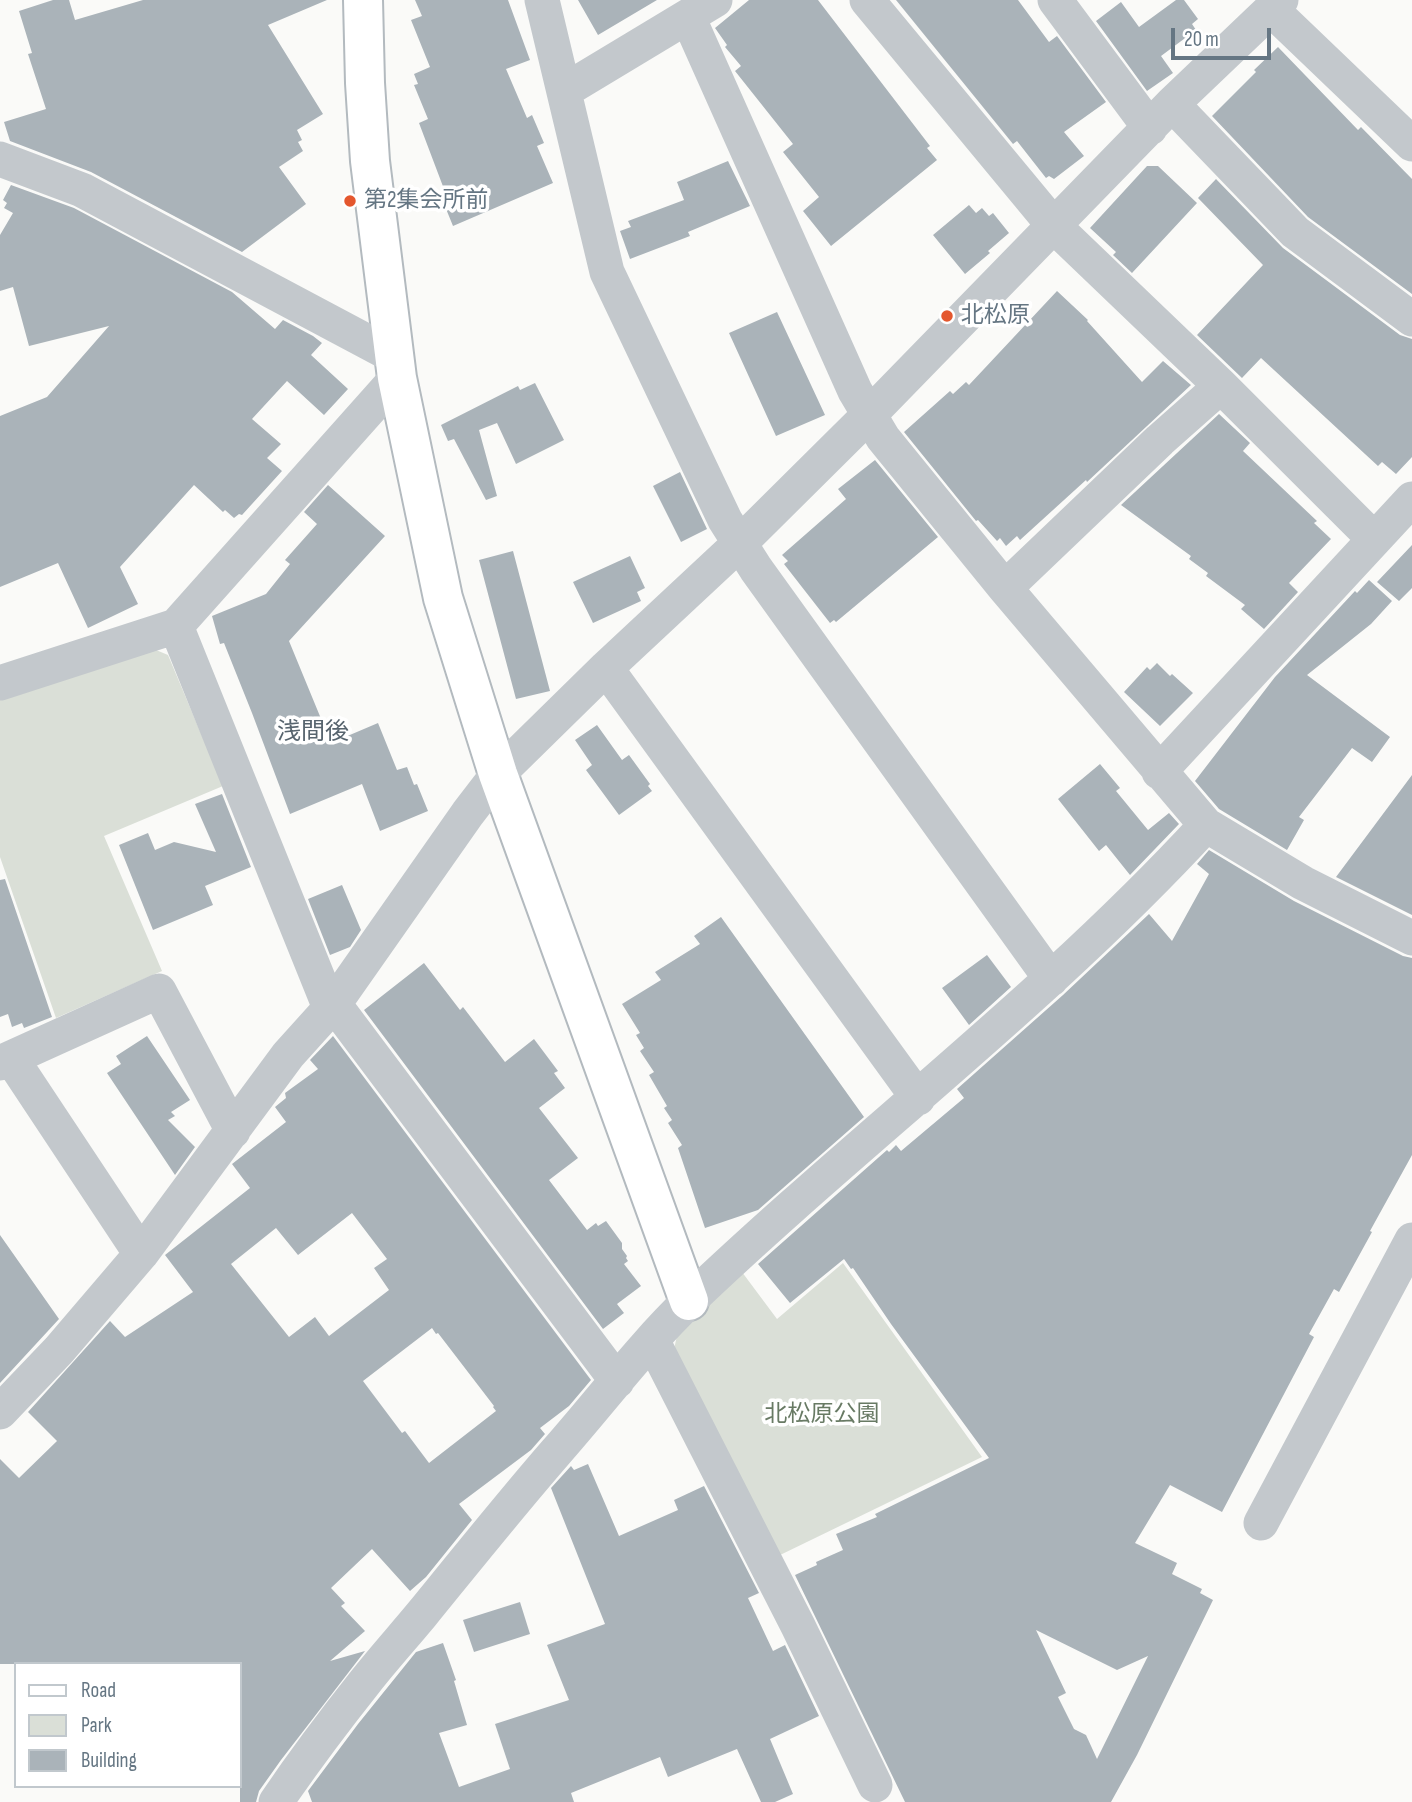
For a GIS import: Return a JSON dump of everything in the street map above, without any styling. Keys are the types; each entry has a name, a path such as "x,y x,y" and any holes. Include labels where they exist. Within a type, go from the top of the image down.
{"street":[{"path":"363,0 370,161 396,367 443,598 498,774 689,1301"},
{"path":"542,0 607,272 726,520 756,569 1051,979"},
{"path":"867,0 1055,227 1374,538"},
{"path":"1055,0 1161,116 1295,232 1412,319"},
{"path":"0,1412 59,1350 141,1254 288,1055 332,1006 498,774 606,668 740,543 1055,227 1161,116 1276,5 1412,144"},
{"path":"564,92 702,8 855,391 883,438 1005,588 1206,825 1303,883 1412,938"},
{"path":"0,159 82,190 396,367"},
{"path":"0,683 176,626 396,367"},
{"path":"1005,588 1160,440 1221,386"},
{"path":"1159,772 1412,499"},
{"path":"176,626 332,1006 512,1238 617,1381"},
{"path":"606,668 918,1098"},
{"path":"276,1802 365,1682 494,1524 652,1340 689,1301 801,1197 918,1098 1051,979 1148,888 1206,825"},
{"path":"141,1254 6,1061 159,991 233,1131"},
{"path":"1261,1523 1412,1240"},
{"path":"652,1340 875,1785"}],"green space":[{"path":"156,650 168,655 223,786 104,836 162,971 56,1018 0,857 0,700"},
{"name":"北松原公園","path":"843,1263 982,1457 776,1557 673,1354 678,1331 739,1268 777,1319"}],"building":[{"path":"53,0 69,0 75,20 143,0 327,0 268,25 323,114 297,130 302,140 298,142 303,151 279,167 306,204 242,252 91,172 10,141 4,122 46,109 28,54 32,53 19,11"},
{"path":"415,0 508,0 530,60 506,69 527,118 532,115 544,143 537,146 553,183 453,226 442,199 447,197 419,123 428,119 414,85 418,84 414,74 430,67 411,20 422,16"},
{"path":"578,0 657,0 598,35"},
{"path":"749,0 818,0 930,146 927,148 937,160 831,246 803,211 819,197 783,152 793,144 735,71 741,66 725,47 727,45 715,28"},
{"path":"896,0 1018,0 1049,42 1057,36 1106,102 1064,132 1084,156 1054,179 1049,176 1046,178 1017,141 1013,144"},
{"path":"1176,0 1184,0 1198,19 1192,24 1196,30 1161,56 1173,73 1147,91 1096,21 1121,2 1139,27"},
{"path":"1278,47 1358,130 1361,127 1412,179 1412,294 1308,217 1212,116"},
{"path":"728,161 750,206 688,232 690,236 630,259 620,231 631,227 628,221 684,200 677,182"},
{"path":"1147,166 1158,166 1197,203 1132,273 1113,255 1116,252 1090,228"},
{"path":"1216,179 1283,248 1400,335 1412,339 1412,457 1396,474 1382,462 1378,466 1261,358 1242,378 1197,335 1263,265 1198,198"},
{"path":"11,185 74,208 232,292 275,329 283,320 313,336 322,343 311,355 348,389 324,415 287,381 252,419 281,444 267,458 282,471 242,515 234,518 225,510 223,512 194,485 120,567 138,604 88,628 58,563 0,587 0,416 47,397 109,326 29,346 13,287 0,291 0,235 13,213 4,208 7,203 3,200"},
{"path":"969,205 976,213 982,208 989,216 993,213 1009,233 965,274 933,235"},
{"path":"1057,291 1088,320 1142,382 1163,361 1191,385 1087,482 1086,480 1020,540 1017,536 1006,546 1000,538 997,541 978,520 976,521 904,432 950,391 953,394 966,382 969,385"},
{"path":"777,312 825,415 776,436 729,333"},
{"path":"535,383 564,440 516,464 497,423 479,430 497,496 486,500 454,439 448,441 441,425 518,386 520,390"},
{"path":"1219,414 1250,443 1243,451 1317,521 1314,523 1331,539 1289,583 1298,592 1264,629 1241,609 1245,605 1206,576 1208,573 1189,559 1191,556 1121,505"},
{"path":"875,460 938,537 836,622 834,620 830,623 784,564 788,561 782,555 846,499 838,489"},
{"path":"680,472 707,529 681,542 653,486"},
{"path":"328,485 385,536 289,641 331,743 378,723 397,770 407,767 414,785 417,784 428,811 380,831 362,784 290,814 224,643 220,644 212,616 266,594 290,564 285,560 317,524 304,512"},
{"path":"1412,545 1412,588 1399,601 1377,582"},
{"path":"513,551 550,691 516,699 479,560"},
{"path":"630,556 645,588 637,592 641,601 593,623 573,582"},
{"path":"1369,580 1392,601 1371,624 1307,675 1390,737 1372,762 1352,748 1299,817 1304,820 1287,850 1219,809 1195,781 1275,677 1355,591 1357,593"},
{"path":"1157,663 1193,693 1160,726 1124,692 1147,667 1150,670"},
{"path":"597,725 622,760 629,755 652,791 619,815 586,770 592,765 575,740"},
{"path":"1100,764 1120,788 1116,791 1148,830 1169,813 1179,824 1130,875 1106,845 1099,851 1058,799"},
{"path":"1412,775 1412,915 1336,877"},
{"path":"222,794 251,867 205,886 213,905 153,930 119,845 148,833 155,850 174,842 216,852 195,804"},
{"path":"1209,850 1294,901 1403,956 1412,958 1412,1155 1339,1292 1334,1289 1309,1334 1314,1337 1222,1512 1170,1485 1135,1543 1177,1563 1172,1574 1202,1589 1200,1593 1213,1600 1111,1802 905,1802 795,1575 843,1550 836,1534 877,1517 875,1514 989,1458 844,1259 790,1303 758,1264 887,1150 889,1152 896,1145 901,1151 964,1098 957,1089 1149,914 1172,941 1209,874 1197,864","holes":["1036,1630 1117,1670 1148,1656 1097,1759 1086,1735 1074,1729 1058,1697 1066,1693"]},
{"path":"5,879 52,1017 24,1028 22,1023 12,1027 8,1014 0,1017 0,880"},
{"path":"342,885 361,930 350,947 330,955 308,899"},
{"path":"721,917 864,1117 758,1210 705,1228 678,1148 682,1145 668,1123 672,1120 664,1108 667,1106 649,1075 654,1072 640,1051 644,1048 636,1035 640,1033 622,1004 661,980 655,972 700,944 694,936"},
{"path":"987,955 1011,987 969,1025 942,988"},
{"path":"424,963 460,1010 463,1007 505,1062 534,1039 558,1071 554,1073 565,1088 539,1108 578,1158 549,1180 587,1230 596,1223 598,1226 606,1221 622,1243 628,1261 624,1264 641,1286 617,1304 624,1313 603,1329 364,1010"},
{"path":"147,1036 190,1100 171,1112 175,1116 168,1120 195,1147 175,1175 107,1073 121,1064 116,1056"},
{"path":"333,1036 591,1380 569,1406 540,1428 545,1434 531,1450 459,1504 472,1520 426,1577 410,1591 372,1549 331,1588 345,1603 341,1606 365,1631 330,1661 365,1651 281,1760 259,1791 256,1802 240,1802 242,1662 0,1664 0,1459 19,1478 57,1441 28,1412 110,1321 125,1337 193,1292 165,1255 250,1188 232,1164 286,1122 275,1107 286,1098 285,1093 318,1069 310,1060","holes":["352,1213 387,1259 374,1268 389,1290 329,1336 315,1317 289,1337 231,1264 276,1228 298,1255","432,1328 438,1333 496,1411 429,1463 405,1431 402,1433 363,1381"]},
{"path":"0,1235 59,1319 0,1383"},
{"path":"588,1464 619,1536 678,1510 674,1500 704,1486 759,1593 748,1598 773,1651 785,1645 819,1716 770,1739 793,1794 775,1802 761,1802 737,1749 668,1777 660,1757 571,1793 574,1802 312,1802 308,1791 416,1652 443,1643 456,1680 454,1681 467,1725 439,1733 459,1787 510,1769 495,1724 569,1700 547,1645 605,1624 551,1488 571,1466 574,1470"},
{"path":"520,1602 530,1634 474,1652 463,1620"}],"place":[{"name":"第2集会所前","path":"350,201"},
{"name":"北松原","path":"947,316"}],"district":[{"name":"浅間後","path":"313,733"}]}
